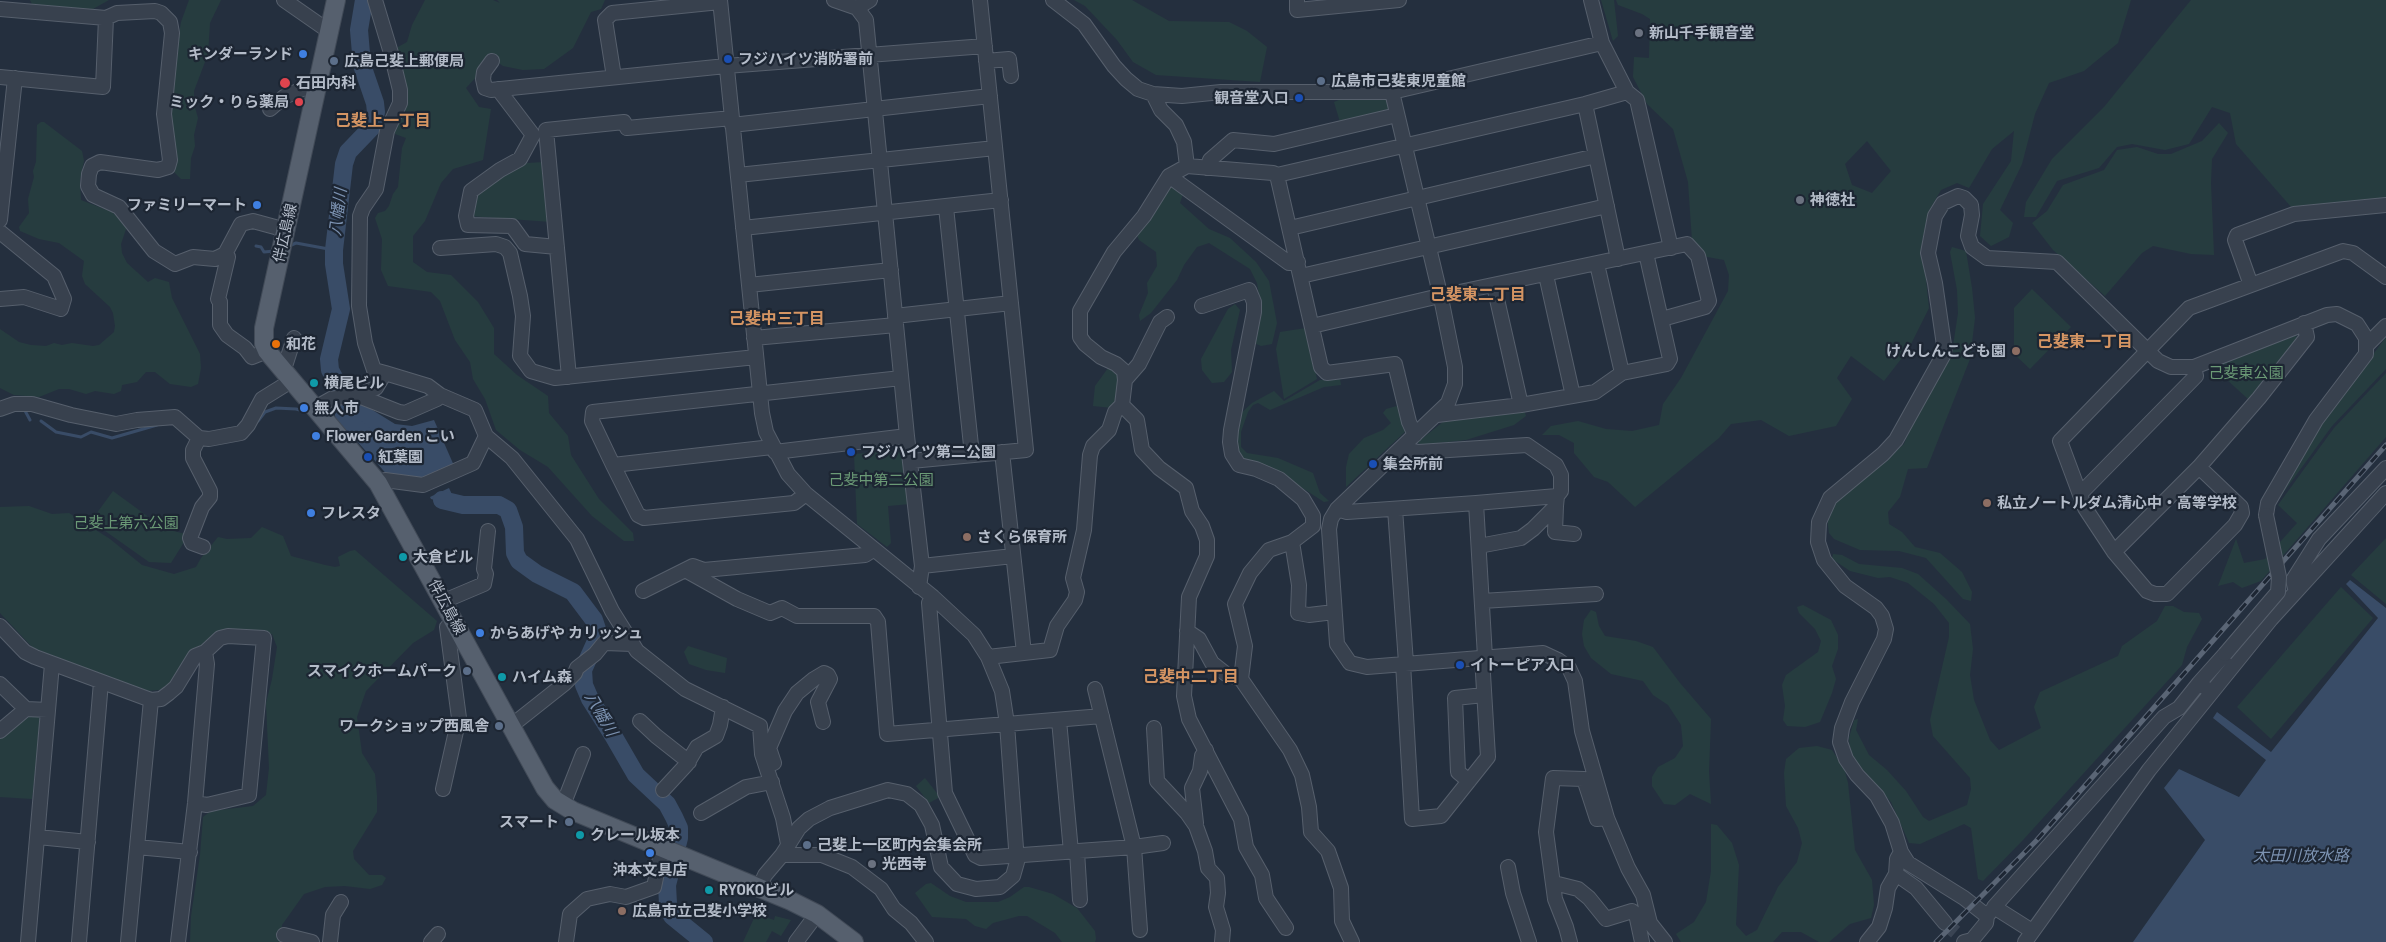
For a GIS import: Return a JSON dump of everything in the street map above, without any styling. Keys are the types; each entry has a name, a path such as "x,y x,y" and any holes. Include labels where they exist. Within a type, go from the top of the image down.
{"main road":[{"name":"伴広島線","path":"336,0 264,328 264,344 267,351 378,483 545,788 563,805 791,901 817,914 854,942"}],"street":[{"path":"284,0 330,32"},
{"path":"376,0 400,90 400,102 384,140 376,189 360,216 359,306 364,343 374,370 428,386 440,395 475,410 486,436 512,458 577,538 612,611 637,651 685,688 760,726 762,754 783,818"},
{"path":"834,0 857,8 866,20 901,378 922,566 919,586"},
{"path":"857,8 870,0"},
{"path":"911,461 1026,450 980,0"},
{"path":"1053,0 1084,24 1114,66 1126,79 1138,89 1153,94 1182,96 1221,92 1392,92 1602,44"},
{"path":"1297,0 1297,10 1399,0"},
{"path":"1591,0 1602,44 1627,92 1638,100 1670,248"},
{"path":"614,77 605,20 612,13 651,4 720,1 756,357 766,432 773,449 788,474 806,494 933,597 974,635 988,657 1002,691 1007,724 1017,866 1014,876 1004,886 976,889 957,884 946,875 940,864 932,825 924,810 913,798 893,790 878,792 822,811 803,824 765,875 759,888"},
{"path":"0,9 106,18 117,13 155,11 165,17 172,27 164,114 170,160 168,167 158,170 100,162 92,166 88,186 93,195 120,207 154,251 175,264 193,257 215,259 226,254"},
{"path":"0,77 104,87 106,18"},
{"path":"492,60 484,72 483,79 486,88 491,90 726,66 985,46"},
{"path":"986,62 1009,59 1011,76"},
{"path":"0,220 14,78"},
{"path":"270,109 284,97 307,87 318,87"},
{"path":"498,89 533,135 520,159 500,170 470,192 466,216 468,225 512,226 525,244 557,247"},
{"path":"1392,92 1441,298 1454,367 1455,384 1448,403 1437,415 1337,509 1329,529 1337,644 1350,663 1368,667 1542,653 1558,660 1569,668 1575,681 1582,731 1607,818 1621,855 1643,895 1650,923 1664,942"},
{"path":"1277,175 1585,104 1627,92"},
{"path":"1153,94 1162,110 1176,125 1184,142 1187,166"},
{"path":"569,377 546,130 624,122 627,128 732,122 990,96"},
{"path":"1585,104 1618,259"},
{"path":"1207,168 1210,160 1233,140 1274,144 1397,115"},
{"path":"738,175 995,148"},
{"path":"1290,228 1596,156"},
{"path":"988,657 1050,650 1058,626 1075,600 1077,592 1073,578 1084,530 1090,455 1093,446 1109,430 1115,412 1122,406 1125,380 1124,371 1116,364 1101,357 1085,344 1080,337 1080,311 1114,252 1144,216 1168,176 1187,166 1273,172 1277,175 1321,367 1327,373 1395,364 1409,422 1415,435"},
{"path":"1168,176 1299,269 1428,247 1607,206"},
{"path":"1962,940 1972,940 1986,923 1991,912 2164,717 2179,708 2278,592 2279,577 2266,515 2268,503 2316,420 2366,354 2368,345 2357,324 2337,314 2327,315 2304,323 2194,367 2177,368 2164,365 2147,351 2057,262 1987,258 1972,247 1968,236 1971,205 1964,198 1953,197 1940,208 1932,226 1928,253 1935,283 1945,352 1896,440 1883,454 1830,498 1819,522 1818,542 1824,560 1845,586 1876,608 1882,616 1886,629 1884,639 1852,702 1842,728 1840,742 1846,759 1857,775 1877,796 1892,823 1901,852 1908,863 1964,898 1991,912 2028,937 2149,770 2211,693 2271,619 2386,494"},
{"path":"743,228 1000,200"},
{"path":"2250,285 2235,240 2237,235 2294,214 2386,205"},
{"path":"946,207 972,455"},
{"path":"267,351 252,357 246,348 227,335 220,325 220,302 218,299 228,257 226,254 240,224 253,221 286,230"},
{"path":"0,232 54,276 64,299 61,309 24,297 0,299"},
{"path":"440,248 496,244 505,247 510,253 523,316 520,356 531,371 555,378 756,357"},
{"path":"1312,326 1431,298 1441,298 1687,244 1698,256 1709,301 1705,307 1662,319"},
{"path":"2198,467 2241,507 2242,513 2235,525 2222,539 2166,594 2155,594 2147,591 2114,552 2085,508 2060,441 2189,308 2343,251 2353,253 2386,277"},
{"path":"1437,415 1521,405 1595,392 1622,373 1667,364 1670,359 1646,253"},
{"path":"1597,264 1622,373"},
{"path":"749,285 891,270"},
{"path":"1546,275 1573,396"},
{"path":"1494,286 1521,405"},
{"path":"1202,306 1249,290 1254,302 1230,442 1232,454 1239,465 1279,479 1303,499 1313,516 1313,526 1292,542 1269,550 1250,573 1235,604 1245,646 1241,679"},
{"path":"754,338 1011,303"},
{"path":"1125,380 1139,364 1160,322 1167,317"},
{"path":"2114,552 2198,467 2259,398 2307,337 2304,323"},
{"path":"2368,345 2386,326"},
{"path":"0,409 14,404 32,404 71,415 116,424 175,417 198,438 209,439 241,433 248,425 262,399 285,374 294,338"},
{"path":"2080,494 2196,376 2194,367"},
{"path":"315,408 333,398 358,395 376,388 385,373"},
{"path":"806,494 794,503 644,518 638,515 613,465 592,420 593,412 901,378"},
{"path":"358,395 405,413 437,399 440,395"},
{"path":"1122,406 1137,420 1142,450 1160,468 1186,488 1192,511 1202,526 1207,540 1207,556 1189,597 1184,696 1189,719 1241,819 1246,847 1262,875 1266,898 1286,928"},
{"path":"378,483 385,480 423,484 461,469 473,463 486,436"},
{"path":"613,465 907,436"},
{"path":"198,438 193,450 193,458 210,491 210,497 202,507 190,538 192,542 203,547"},
{"path":"1402,448 1418,452 1527,445 1556,466 1561,475 1561,491 1556,501 1534,529 1521,538 1479,546"},
{"path":"1002,452 1024,653"},
{"path":"2296,592 2293,580 2319,539 2386,468"},
{"path":"1337,509 1347,512 1476,503 1556,501"},
{"path":"1556,501 1556,532 1574,534"},
{"path":"1395,509 1412,819 1441,816 1488,757 1476,503"},
{"path":"444,601 484,584 488,532"},
{"path":"1292,542 1299,585 1298,613 1309,615 1334,612"},
{"path":"643,591 693,566 704,570 865,555 873,550"},
{"path":"922,566 1013,556"},
{"path":"684,570 737,599 770,613 782,608 796,616 874,616 878,622 887,734 1102,716"},
{"path":"1482,601 1596,594"},
{"path":"933,597 930,603 945,793 973,853 980,858 1134,847 1163,843"},
{"path":"443,789 460,718 447,627 454,621"},
{"path":"0,626 25,652 52,664 151,700 161,699 176,687 195,656 205,652 220,638 228,636 264,638 249,795 207,805 195,803"},
{"path":"1188,631 1199,639 1212,663 1226,674 1241,679 1290,750 1302,775 1309,807 1311,832 1328,851 1341,888 1342,921 1352,942"},
{"path":"511,726 564,684 575,674 578,667 606,642 633,644"},
{"path":"178,942 195,803 207,664 205,652"},
{"path":"28,942 52,664"},
{"path":"785,850 777,774 769,748 785,711 797,693 817,676 824,673 828,675 830,682 818,702 823,722"},
{"path":"79,942 101,682"},
{"path":"2199,683 2211,693"},
{"path":"0,684 26,709 48,710"},
{"path":"1095,689 1134,847 1140,930"},
{"path":"1469,781 1458,772 1455,698 1484,695"},
{"path":"128,942 151,700"},
{"path":"663,790 689,762 697,747 717,734 723,706"},
{"path":"0,732 26,709"},
{"path":"1059,720 1080,900"},
{"path":"640,721 689,762"},
{"path":"1154,728 1157,781 1188,813 1196,826 1205,851 1208,868 1217,878 1216,908 1222,930 1222,942"},
{"path":"1196,826 1192,788 1200,771 1202,756 1206,750"},
{"path":"563,805 583,754"},
{"path":"1570,942 1555,898 1546,832 1553,778 1584,779 1597,819 1607,818"},
{"path":"701,814 746,787 772,782"},
{"path":"38,837 88,842"},
{"path":"137,847 190,852"},
{"path":"785,850 822,855 852,867 881,889 894,909 911,923 926,942"},
{"path":"566,942 570,914 587,899 610,894 626,897 654,887 671,852"},
{"path":"1867,942 1879,926 1885,908 1888,888 1896,874 1897,860 1901,852"},
{"path":"1508,867 1513,893 1529,942"},
{"path":"1896,874 1916,888 1945,923"},
{"path":"1554,883 1578,889 1589,898 1606,920 1632,911 1636,914 1642,942"},
{"path":"330,942 333,915 341,902"},
{"path":"796,942 817,914"},
{"path":"284,935 312,942"}],"green space":[{"path":"30,0 109,0 93,9 33,6"},
{"path":"189,0 221,0 210,23 208,54 194,91 194,104 198,118 194,135 195,146 191,158 190,179 181,179 173,171 178,159 174,150 170,123 177,45 181,22"},
{"path":"425,0 493,0 500,3 497,0 605,0 601,9 591,12 573,48 544,69 523,70 503,66 493,59 466,88 479,107 491,109 483,160 453,169 441,183 425,221 413,236 413,262 427,272 451,275 478,302 494,328 494,354 517,375 548,396 549,413 568,436 571,455 599,499 633,533 634,541 624,541 592,516 548,467 520,450 496,430 485,399 473,379 470,362 455,340 440,301 431,292 388,286 381,270 382,239 375,218 378,213 385,211 389,206 393,194 398,187 402,148 406,138 395,134 395,123 407,101 395,59 398,47 407,42 412,25"},
{"path":"1074,0 1132,0 1169,21 1229,22 1247,31 1267,47 1260,82 1156,75 1133,62 1117,40 1085,6"},
{"path":"1601,0 1614,0 1618,36 1613,41"},
{"path":"1616,0 2131,0 2118,43 2084,71 2049,83 2035,114 2022,164 2000,210 2013,223 2009,237 1991,246 1980,236 1983,204 2011,161 2014,131 1992,149 1969,188 1957,183 1941,190 1930,209 1922,242 1929,308 1908,350 1884,381 1851,356 1837,378 1852,399 1836,426 1789,436 1761,420 1731,424 1719,438 1635,507 1608,482 1594,477 1574,453 1574,443 1559,435 1542,435 1551,426 1578,421 1606,429 1632,431 1659,425 1663,404 1681,378 1728,291 1729,275 1724,260 1702,256 1692,241 1688,182 1673,129 1647,104 1633,77 1634,57 1649,58 1650,19 1618,5","holes":["1867,141 1891,171 1872,193 1852,185 1845,164"]},
{"path":"2191,0 2386,0 2386,201 2292,208 2236,144 2230,113 2212,107 2189,144 2165,150 2132,144 2117,147 2099,168 2057,181 2036,217 2024,217 2026,202 2052,159 2104,107"},
{"path":"1346,97 1382,98 1387,100 1390,109 1340,122 1334,102"},
{"path":"44,122 82,151 84,161 80,180 81,200 112,212 127,226 121,244 122,253 127,263 148,282 155,278 169,282 172,298 200,354 201,368 198,384 191,387 170,384 155,372 146,372 137,382 122,385 121,391 114,394 95,391 86,394 69,389 59,389 39,397 14,395 0,388 0,329 19,342 31,345 46,346 54,343 62,345 72,343 93,346 99,345 114,332 115,326 110,307 85,284 82,276 84,261 59,243 39,239 20,231 19,227 29,213 28,199 36,162 37,125"},
{"path":"2219,123 2228,133 2212,159 2214,255 2191,254 2153,246 2142,253 2105,296 2053,250 2032,223 2047,211 2063,185 2104,170 2117,150 2137,147 2158,154 2171,154 2202,141"},
{"path":"544,162 551,222 469,216 473,198 501,176 527,163"},
{"path":"1173,186 1183,194 1180,203 1209,229 1230,238 1256,262 1269,281 1277,323 1272,344 1261,346 1254,343 1260,302 1257,283 1250,269 1209,243 1197,247 1184,265 1177,280 1151,313 1140,321 1139,315 1148,293 1147,283 1157,266 1156,252 1139,240 1136,233 1166,190"},
{"path":"1952,247 1966,251 1972,288 1975,318 1970,359 1927,468 1908,469 1900,497 1888,512 1889,524 1902,532 1915,547 1940,553 1962,572 1972,592 1971,601 1963,599 1926,558 1899,551 1860,550 1834,539 1829,533 1827,518 1835,503 1904,444 1913,421 1953,346 1958,313 1957,290 1950,252"},
{"path":"2032,289 2071,327 2030,369 2014,354 2014,308"},
{"path":"1235,304 1240,310 1231,350 1232,372 1224,382 1212,383 1202,370 1201,359 1228,309"},
{"path":"1306,328 1317,379 1284,399 1276,349 1280,332"},
{"name":"己斐東公園","path":"2293,334 2297,337 2297,342 2248,399 2214,368 2221,363"},
{"path":"2386,337 2386,369 2332,426 2278,500 2323,422"},
{"path":"1111,364 1122,372 1121,395 1113,408 1093,406 1095,386"},
{"path":"2386,373 2386,437 2261,581 2242,588 2233,582 2218,586 2236,539 2244,563 2265,559 2297,523 2278,505 2334,428"},
{"path":"1340,379 1341,385 1324,387 1270,410 1258,403 1253,405 1248,412 1241,432 1241,447 1247,453 1278,458 1313,473 1320,493 1329,501 1324,502 1287,478 1239,459 1234,431 1239,415 1252,403 1274,391 1284,401 1320,380"},
{"path":"1400,405 1407,430 1346,487 1346,467 1349,454 1364,438 1383,430 1391,423 1383,413 1386,409"},
{"path":"1524,409 1526,416 1514,425 1466,440 1420,445 1418,442 1444,421"},
{"name":"己斐中第二公園","path":"900,450 905,454 910,504 888,506 891,543 887,547 857,524 854,454"},
{"name":"己斐上第六公園","path":"113,491 165,529 186,534 186,539 171,563 149,562 91,521"},
{"path":"29,506 52,514 69,513 110,539 142,565 174,574 196,567 218,537 227,539 251,538 262,527 283,536 291,556 325,565 340,566 338,557 355,550 437,621 434,630 413,643 366,691 357,717 362,753 375,774 377,812 353,851 354,859 369,875 382,875 386,878 382,885 370,889 345,886 325,887 304,894 282,925 280,942 190,942 191,916 200,855 203,817 211,811 253,806 266,795 269,768 266,703 277,647 272,634 223,631 193,652 170,685 160,690 147,691 33,648 0,613 0,507"},
{"path":"2386,538 2386,604 2351,575"},
{"path":"1833,554 1842,555 1859,564 1902,568 1918,574 1970,624 1973,649 1970,675 1974,700 1990,740 1999,750 2041,728 2034,707 2040,692 2118,656 2122,646 2157,621 2165,606 2173,606 2184,612 2199,613 2202,619 2187,647 2182,665 2023,840 1983,881 1978,879 1971,828 1964,824 1920,844 1909,843 1891,802 1850,755 1849,738 1854,720 1858,719 1856,730 1869,755 1887,770 1906,791 1923,817 1929,821 1967,805 1971,789 1970,778 1933,736 1930,720 1949,637 1949,623 1934,604 1908,583 1890,577 1878,578 1850,571 1832,559"},
{"path":"2341,587 2373,618 2271,739 2237,707"},
{"path":"1803,605 1831,620 1838,635 1838,649 1832,666 1836,679 1820,722 1805,727 1787,726 1783,720 1785,706 1782,685 1786,675 1818,652 1821,641 1815,629 1799,613 1797,607"},
{"path":"1591,610 1596,612 1599,626 1605,636 1636,641 1653,647 1680,683 1711,719 1709,772 1711,804 1690,794 1675,805 1664,804 1652,786 1652,777 1658,767 1675,758 1683,746 1681,725 1668,705 1653,695 1643,681 1611,674 1591,658 1584,646 1582,634 1584,620"},
{"path":"688,646 727,658 725,673 706,670 689,664 684,652"},
{"path":"31,715 37,716 41,720 32,799 0,797 0,739"},
{"path":"1817,746 1832,750 1844,768 1848,783 1855,850 1872,880 1874,905 1871,918 1850,924 1829,942 1819,942 1801,932 1782,932 1773,942 1681,942 1676,934 1694,922 1706,902 1711,871 1711,824 1717,825 1732,843 1739,865 1736,925 1746,936 1757,930 1778,887 1797,862 1802,843 1798,828 1786,806 1784,773 1786,759 1799,748"},
{"path":"925,778 940,797 929,803 916,786"},
{"path":"931,883 950,896 966,902 998,902 1010,897 1024,887 1053,894 1077,908 1095,931 1095,942 1062,942 1055,933 1027,916 1019,916 993,923 986,929 975,926 966,919 932,917 915,893 926,884"},
{"path":"756,914 774,920 775,916 791,920 781,936 772,931 766,942 743,942"}],"water":[{"path":"330,370 349,389 356,403 366,406 395,424 412,426 434,420 455,468 425,480 401,478 401,470 394,467 382,454 385,451 377,448 359,430 361,427 356,426 344,415"},
{"path":"449,488 455,501 463,505 453,505 431,499 430,497"},
{"name":"太田川放水路","path":"2350,580 2386,608 2386,942 2133,942 2205,840 2164,788 2179,769 2239,797 2266,760 2213,718 2217,712 2271,752 2378,618 2346,584"}],"waterway":[{"name":"八幡川","path":"355,427 344,415 348,403 330,370 329,359 341,309 334,264 334,250 344,164 348,152 371,128 376,112 375,103 362,65 359,30 364,0"},
{"path":"289,246 296,243 334,250"},
{"path":"256,246 261,247 264,252 274,251"},
{"name":"八幡川","path":"336,403 343,417 354,427"},
{"path":"23,407 30,420"},
{"path":"258,421 265,412 276,408 296,409 311,413"},
{"path":"41,421 56,432 81,437 91,432 112,438 157,425"},
{"name":"八幡川","path":"359,430 376,449"},
{"name":"八幡川","path":"358,431 376,449"},
{"name":"八幡川","path":"381,454 393,468 400,471 400,478 419,480"},
{"name":"八幡川","path":"381,455 385,458"},
{"name":"八幡川","path":"442,500 463,505 499,505 508,510 514,527 515,553 519,561 537,574 573,592 594,620 597,629 597,639 583,670 584,685 590,699 636,775 667,804 674,817 679,828 679,838 667,885 668,904 672,916 704,942"}],"tunnel":[{"path":"1945,923 1959,935"}],"railway":[{"path":"1936,942 2036,841 2386,445"}],"place":[{"name":"新山千手観音堂","path":"1639,33"},
{"name":"キンダーランド","path":"303,54"},
{"name":"フジハイツ消防署前","path":"728,59"},
{"name":"広島己斐上郵便局","path":"334,61"},
{"name":"広島市己斐東児童館","path":"1321,81"},
{"name":"石田内科","path":"285,83"},
{"name":"観音堂入口","path":"1299,98"},
{"name":"ミック・りら薬局","path":"299,102"},
{"name":"神徳社","path":"1800,200"},
{"name":"ファミリーマート","path":"257,205"},
{"name":"和花","path":"276,344"},
{"name":"けんしんこども園","path":"2016,351"},
{"name":"横尾ビル","path":"314,383"},
{"name":"無人市","path":"304,408"},
{"name":"Flower Garden こい","path":"316,436"},
{"name":"フジハイツ第二公園","path":"851,452"},
{"name":"紅葉園","path":"368,457"},
{"name":"集会所前","path":"1373,464"},
{"name":"私立ノートルダム清心中・高等学校","path":"1987,503"},
{"name":"フレスタ","path":"311,513"},
{"name":"さくら保育所","path":"967,537"},
{"name":"大倉ビル","path":"403,557"},
{"name":"からあげや カリッシュ","path":"480,633"},
{"name":"イトーピア入口","path":"1460,665"},
{"name":"スマイクホームパーク","path":"467,671"},
{"name":"ハイム森","path":"502,677"},
{"name":"ワークショップ西風舎","path":"499,726"},
{"name":"スマート","path":"569,822"},
{"name":"クレール坂本","path":"580,835"},
{"name":"己斐上一区町内会集会所","path":"807,845"},
{"name":"沖本文具店","path":"650,853"},
{"name":"光西寺","path":"872,864"},
{"name":"RYOKOビル","path":"709,890"},
{"name":"広島市立己斐小学校","path":"622,911"}],"district":[{"name":"己斐上一丁目","path":"383,121"},
{"name":"己斐東二丁目","path":"1478,295"},
{"name":"己斐中三丁目","path":"777,319"},
{"name":"己斐東一丁目","path":"2085,342"},
{"name":"己斐中二丁目","path":"1191,677"}]}
